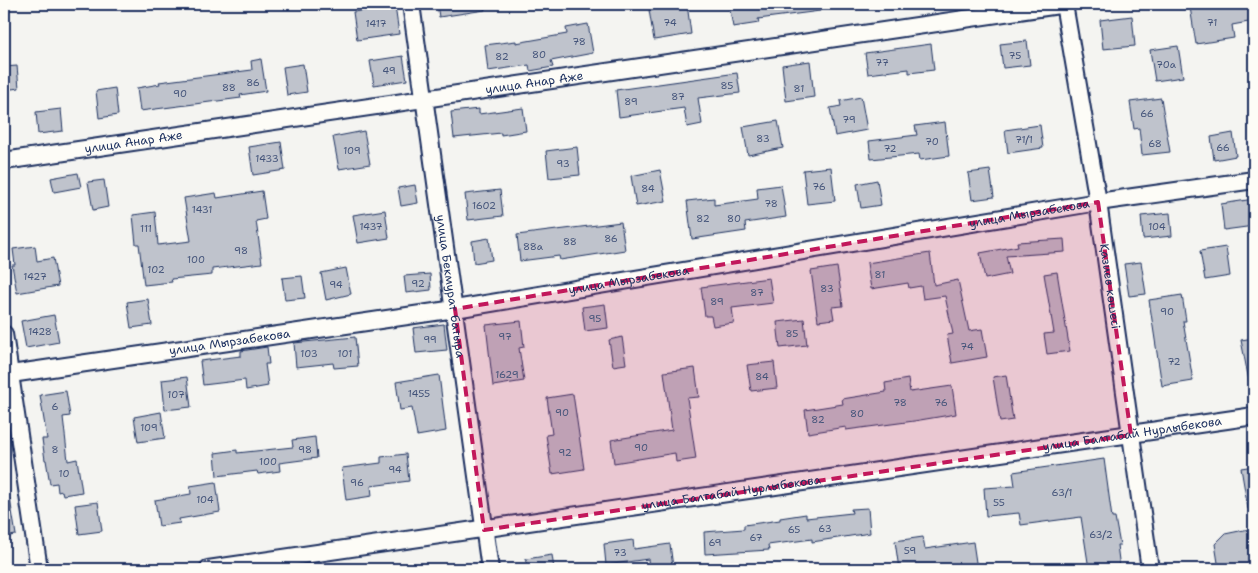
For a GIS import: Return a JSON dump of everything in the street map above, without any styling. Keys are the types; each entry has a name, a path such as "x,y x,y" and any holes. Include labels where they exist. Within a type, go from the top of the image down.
{"street":[{"name":"улица Бекмурат батыра","path":"411,4 490,569"},
{"name":"улица Анар Аже","path":"4,161 1065,4"},
{"name":"Қазиев көшесі","path":"1065,4 1098,202 1150,569"},
{"name":"улица Мырзабекова","path":"6,374 454,309 1098,202 1254,180"},
{"path":"4,334 6,374 39,569"},
{"name":"улица Балтабай Нурлыбекова","path":"208,569 1254,416"}],"highlighted area":[{"path":"1098,202 1131,435 484,530 455,309"}],"building":[{"path":"437,4 484,4 485,10 439,17"},
{"path":"687,4 691,34 654,40 649,10"},
{"path":"729,4 819,4 820,11 758,19 759,23 733,27"},
{"path":"1211,4 1254,4 1254,21 1232,25 1234,38 1196,44 1190,7"},
{"path":"395,6 399,34 357,40 353,12"},
{"path":"1132,16 1135,46 1103,49 1100,20"},
{"path":"588,24 593,53 551,61 553,67 530,71 529,65 488,71 485,45 516,41 516,43 567,34 566,28"},
{"path":"1027,41 1030,65 1003,68 1000,44"},
{"path":"931,44 934,70 909,73 909,69 868,74 865,53"},
{"path":"1178,46 1183,77 1155,81 1150,50"},
{"path":"403,56 407,80 374,85 370,61"},
{"path":"261,59 266,91 240,95 241,98 140,111 137,88 160,84 159,82 252,70 251,61"},
{"path":"810,61 814,97 786,101 782,65"},
{"path":"303,64 307,92 287,95 283,67"},
{"path":"17,66 19,88 4,90 4,67"},
{"path":"737,73 740,93 698,98 702,124 687,127 684,108 619,117 616,90"},
{"path":"115,88 118,115 99,118 96,91"},
{"path":"861,97 867,130 835,136 830,108 841,106 840,101"},
{"path":"1161,98 1170,152 1142,155 1139,128 1134,129 1130,102"},
{"path":"523,108 526,131 501,135 501,133 454,138 451,112 479,109 479,114"},
{"path":"61,109 63,131 38,134 36,112"},
{"path":"778,121 783,148 748,155 743,127"},
{"path":"945,122 949,156 920,160 919,154 871,159 869,141 917,135 915,126"},
{"path":"1040,125 1043,148 1008,153 1005,130"},
{"path":"364,131 370,164 339,169 333,137"},
{"path":"1233,133 1236,156 1214,160 1211,137"},
{"path":"281,142 285,170 253,175 249,147"},
{"path":"577,147 580,175 549,178 546,151"},
{"path":"831,167 835,201 807,204 803,170"},
{"path":"660,170 666,201 636,206 631,176"},
{"path":"990,170 994,197 972,200 968,173"},
{"path":"78,173 81,187 54,192 51,178"},
{"path":"104,180 108,207 93,210 88,182"},
{"path":"877,180 881,205 861,208 857,184"},
{"path":"415,185 418,203 401,206 398,188"},
{"path":"781,185 786,217 745,223 746,231 692,239 687,201 714,198 714,205 758,199 757,188"},
{"path":"500,190 503,216 468,220 465,194"},
{"path":"262,191 266,219 256,221 262,263 212,269 212,275 171,279 172,282 144,285 139,244 136,244 133,215 155,212 158,245 191,241 184,198 216,193 217,198"},
{"path":"1254,199 1254,226 1224,230 1221,204"},
{"path":"385,210 389,238 358,243 353,215"},
{"path":"1170,213 1172,236 1143,239 1141,216"},
{"path":"621,222 625,250 560,260 559,256 520,261 517,235"},
{"path":"489,238 492,260 474,263 472,241"},
{"path":"1064,239 1065,252 1006,256 1010,274 985,279 980,253 1018,246 1017,242"},
{"path":"35,246 37,261 53,258 58,286 17,293 12,265 15,265 13,249"},
{"path":"1226,247 1230,276 1205,280 1200,251"},
{"path":"930,253 934,285 958,280 969,331 982,329 987,357 952,363 947,335 953,334 945,296 923,299 921,286 909,288 908,283 871,289 867,263"},
{"path":"1141,262 1146,294 1129,296 1124,264"},
{"path":"837,267 843,306 832,307 834,319 818,321 811,271"},
{"path":"346,268 351,294 326,300 321,273"},
{"path":"1057,272 1070,351 1047,354 1044,334 1054,333 1044,274"},
{"path":"430,274 431,290 406,293 404,276"},
{"path":"302,276 305,298 285,300 282,278"},
{"path":"769,278 773,303 732,308 734,323 713,326 711,316 705,316 701,287"},
{"path":"1182,295 1186,321 1183,321 1193,381 1162,386 1149,300"},
{"path":"148,299 152,325 131,328 127,302"},
{"path":"605,304 608,328 585,331 582,307"},
{"path":"54,315 59,342 26,348 21,321"},
{"path":"804,319 807,345 780,348 777,322"},
{"path":"521,321 524,347 519,348 524,381 493,386 486,325"},
{"path":"444,324 447,350 416,353 413,328"},
{"path":"355,337 358,366 334,368 333,363 296,367 294,343"},
{"path":"622,337 626,364 613,366 609,340"},
{"path":"1254,338 1254,380 1249,381 1241,340"},
{"path":"267,347 269,364 265,364 268,386 246,390 245,380 203,385 200,361 241,356 241,351"},
{"path":"774,362 777,388 751,391 747,365"},
{"path":"695,368 699,397 687,398 696,459 676,462 675,453 614,463 611,440 672,430 664,372"},
{"path":"439,375 446,431 417,436 412,408 400,410 396,382"},
{"path":"1006,375 1013,420 1000,422 993,377"},
{"path":"187,377 191,407 165,410 162,380"},
{"path":"908,379 910,392 952,386 956,414 846,430 846,427 808,433 805,410 843,404 842,399 886,392 885,383"},
{"path":"66,391 70,416 63,417 68,461 77,459 82,492 63,495 62,491 58,492 57,483 50,484 42,439 47,439 40,395"},
{"path":"573,394 584,469 552,474 546,435 552,434 547,398"},
{"path":"161,412 165,438 138,442 134,417"},
{"path":"315,437 317,458 279,463 280,471 258,474 257,471 217,476 215,453 237,450 237,453 293,447 292,440"},
{"path":"406,454 409,481 371,486 372,496 346,500 342,468 381,463 381,457"},
{"path":"1104,459 1112,518 1115,518 1120,545 1117,545 1120,568 1089,569 1081,517 1021,525 1019,513 986,516 984,488 1015,486 1013,472"},
{"path":"1254,466 1254,508 1248,509 1241,468"},
{"path":"216,482 220,512 179,519 180,523 159,526 155,500 191,494 190,486"},
{"path":"10,499 16,535 4,537 4,500"},
{"path":"98,502 102,531 79,534 75,505"},
{"path":"868,508 870,533 812,542 812,539 768,545 769,550 705,554 704,532 744,529 744,525 806,514 806,518 852,513 851,509"},
{"path":"1254,528 1254,569 1219,569 1215,544 1225,534"},
{"path":"923,537 925,549 973,542 977,569 899,569 895,541"},
{"path":"633,540 634,549 670,544 673,567 649,569 648,559 606,565 604,544"},
{"path":"552,555 554,569 527,569 526,559"}]}
